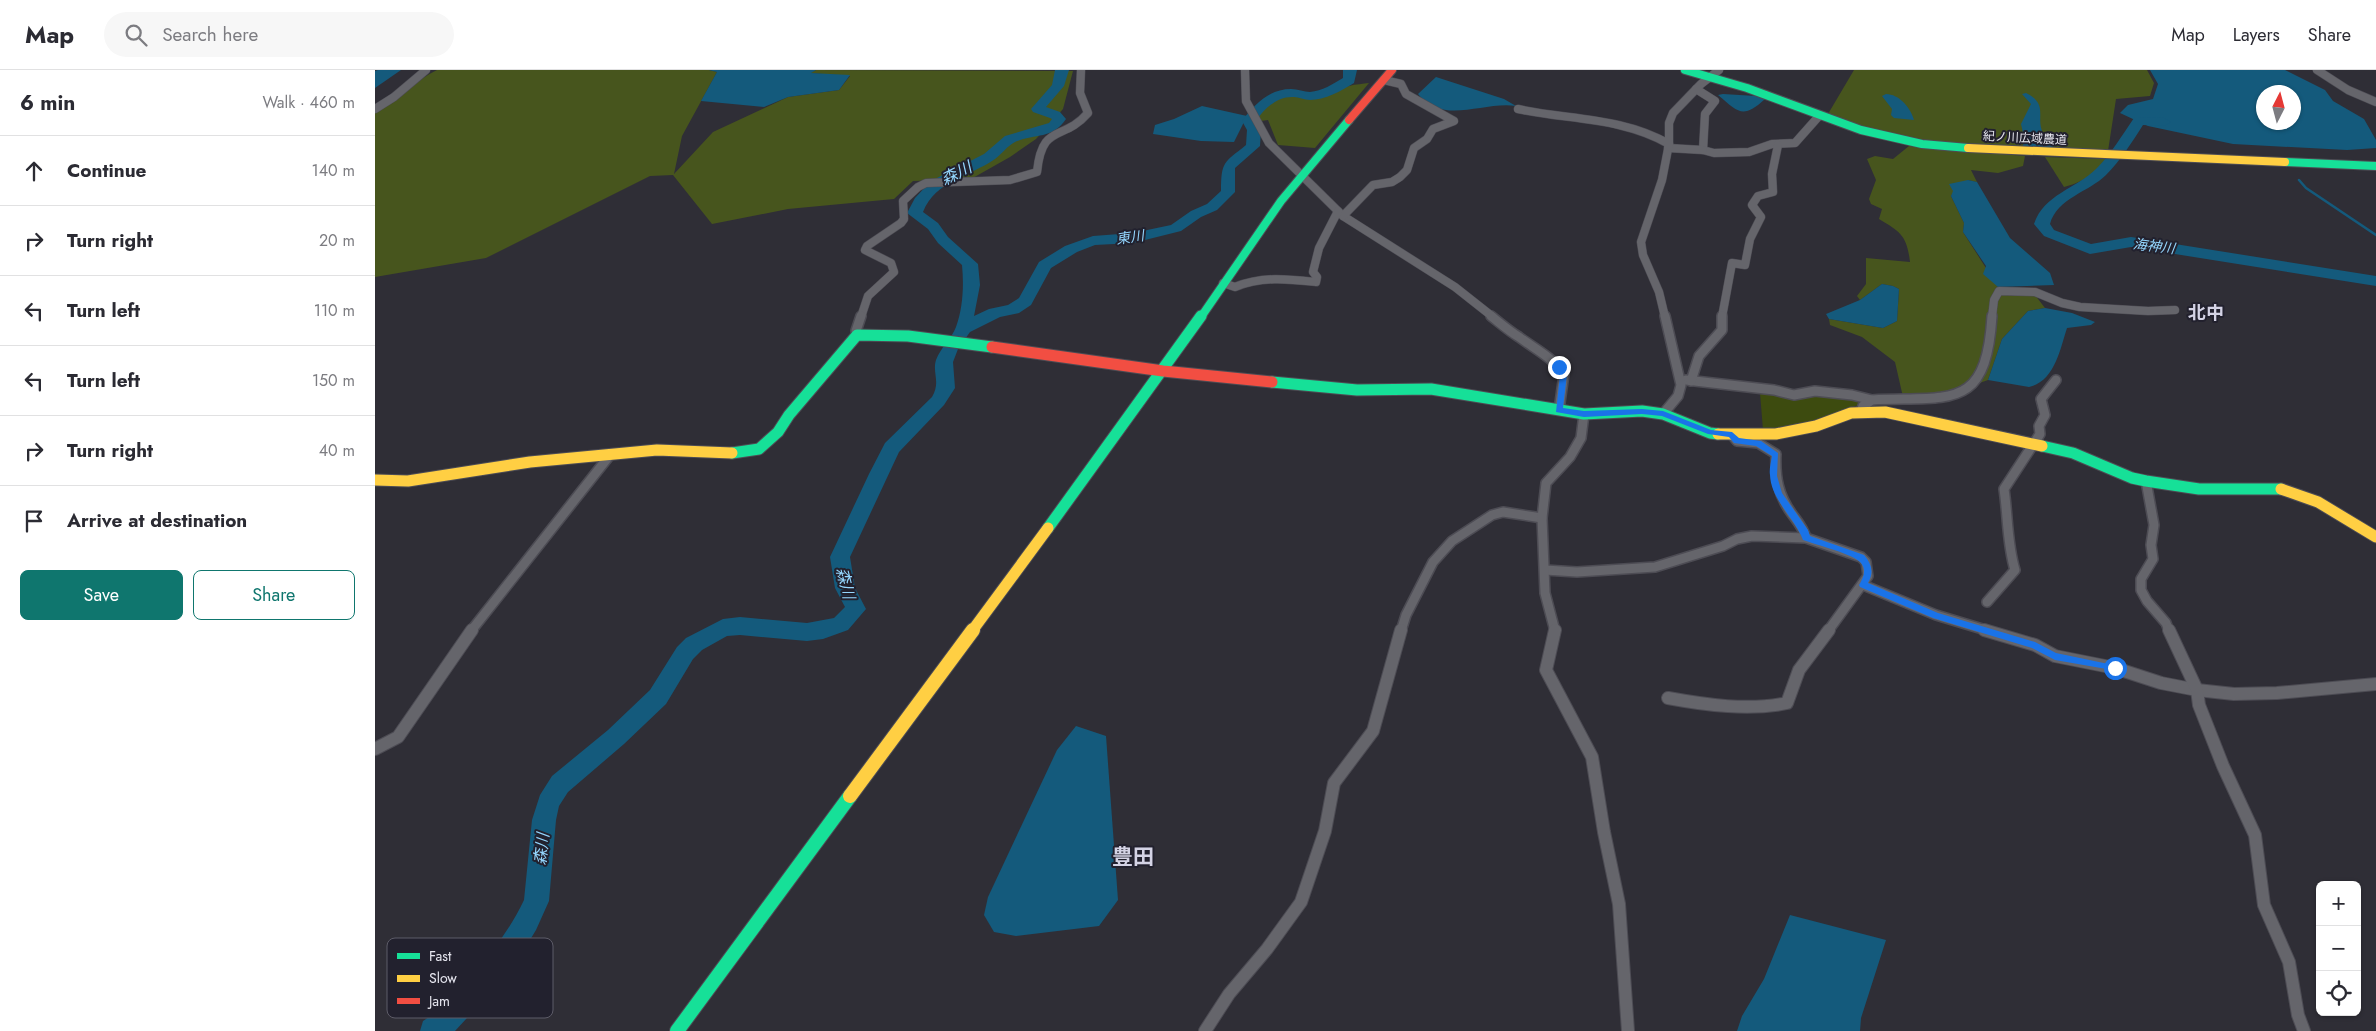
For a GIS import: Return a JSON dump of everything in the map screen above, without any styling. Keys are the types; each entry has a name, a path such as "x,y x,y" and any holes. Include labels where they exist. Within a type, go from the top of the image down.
{"street":[{"path":"375,109 389,102 426,70"},
{"path":"417,76 431,70"},
{"path":"857,335 856,331 868,296 894,272 891,263 865,250 867,246 901,223 903,219 903,201 918,187 931,183 1010,180 1037,172 1039,150 1043,144 1055,135 1080,123 1088,113 1079,93 1081,70"},
{"path":"1245,70 1246,101 1269,143 1340,214 1455,287 1559,367 1564,374 1559,410"},
{"path":"677,1031 1163,371 1223,283 1301,176 1392,70"},
{"name":"紀ノ川広域農道","path":"1685,70 1715,74 1819,116 1861,130 1922,144 1976,150 2376,166"},
{"path":"2317,70 2348,90 2376,102"},
{"path":"1663,414 1678,396 1680,380 1659,292 1643,255 1641,242 1662,180 1668,146 1669,123 1673,113 1696,89 1715,74"},
{"path":"1223,283 1235,287 1249,281 1276,278 1315,282 1317,277 1313,272 1314,260 1319,246 1340,214 1373,185 1392,182 1400,177 1407,170 1414,148 1427,139 1433,129 1454,121 1406,94 1401,84 1384,80"},
{"path":"1696,89 1715,101 1705,114 1703,150"},
{"path":"1518,109 1585,121 1619,124 1653,134 1668,146 1714,153 1754,151 1772,144 1795,143 1819,116"},
{"path":"1691,381 1699,356 1722,330 1722,308 1732,264 1745,265 1749,239 1761,217 1752,205 1758,196 1773,192 1771,174 1778,145"},
{"path":"1680,380 1774,390 1794,395 1815,391 1852,395 1872,400 1951,396 1972,387 1980,375 1989,350 1994,299 1999,291 2035,292 2062,303 2080,307 2148,311 2175,310"},
{"path":"375,480 408,481 530,462 657,450 735,453 759,449 778,432 839,353 857,335 881,335 1163,371 1357,390 1395,391 1431,389 1584,414 1642,411 1663,414 1711,432 1732,435 1776,434 1816,426 1851,413 1885,412 2073,453 2132,478 2146,481 2199,489 2274,488 2292,491 2319,504 2376,537"},
{"path":"1987,602 2015,570 2009,551 2009,527 2003,489 2040,434 2039,426 2045,415 2041,399 2057,380"},
{"path":"1861,412 1863,406 1872,400"},
{"path":"1584,414 1581,438 1570,457 1546,483 1542,518 1545,594 1555,631 1546,670 1592,757 1604,832 1619,904 1628,1031"},
{"path":"1732,435 1737,441 1758,443 1776,454 1773,476 1778,494 1805,532 1806,538"},
{"path":"375,749 398,737 465,639 610,455"},
{"path":"2146,481 2154,525 2151,545 2153,559 2141,579 2141,590 2147,601 2163,616 2197,690 2199,706 2255,835 2261,892 2267,913 2289,962 2297,1015 2304,1031"},
{"path":"1205,1031 1229,994 1267,950 1301,902 1325,831 1334,783 1373,732 1393,654 1406,615 1433,562 1452,541 1492,515 1503,512 1542,518"},
{"path":"1545,570 1577,572 1655,567 1723,546 1737,539 1752,536 1806,538 1861,557 1866,562 1868,576 1863,585 1799,670 1793,680 1791,695 1787,703 1772,706 1702,704 1669,698"},
{"path":"1863,585 1936,615 2035,645 2055,656 2115,668 2161,682 2197,690 2233,694 2277,693 2376,684"}],"green space":[{"path":"437,70 709,70 717,72 682,136 674,174 713,132 788,97 839,90 850,76 810,73 816,70 1073,71 1063,109 1036,139 1010,157 971,179 913,181 894,199 788,209 712,224 673,175 650,176 486,258 375,277 375,111 392,102"},
{"path":"1854,70 2147,70 2154,83 2150,96 2116,99 2108,151 1968,146 1886,134 1828,114"},
{"path":"1369,83 1315,148 1278,145 1268,120 1261,121 1258,116 1267,105 1281,96 1300,98 1320,97 1345,87"},
{"path":"1909,146 2025,156 2023,166 1998,173 1971,170 1977,182 1968,180 1954,191 1951,196 1964,223 1963,232 1998,287 2035,295 2045,308 2028,311 2002,339 1988,380 1940,397 1903,397 1895,362 1862,337 1830,325 1829,319 1883,328 1897,321 1899,289 1882,284 1860,300 1857,296 1866,284 1866,258 1910,262 1905,240 1898,231 1879,219 1882,209 1871,204 1869,199 1876,180 1867,159 1875,156 1893,159"},
{"path":"2045,157 2106,159 2087,177 2077,183 2064,187"},
{"path":"1760,393 1800,399 1820,395 1853,398 1865,402 1828,417 1803,424 1763,430"}],"water":[{"path":"401,70 375,88 375,71"},
{"path":"709,70 816,70 811,73 850,75 839,90 788,97 764,107 701,101 717,72"},
{"path":"2150,70 2285,70 2325,90 2333,101 2364,119 2376,140 2376,148 2347,150 2233,144 2148,126 2120,113 2128,105 2153,99 2158,84"},
{"path":"1436,77 1504,99 1516,106 1503,105 1451,111 1439,109 1428,103 1418,94"},
{"path":"2026,93 2038,102 2041,129 2045,137 2055,148 2022,147 2025,141 2021,124 2031,104 2022,94"},
{"path":"1886,94 1895,96 1904,102 1914,120 1894,118 1891,115 1892,109 1882,96"},
{"path":"1718,95 1756,96 1765,99 1751,109 1741,111 1731,106"},
{"path":"1202,106 1247,116 1234,142 1201,141 1153,134 1155,125 1174,119"},
{"path":"1968,180 1977,182 2010,238 2050,273 2054,285 1998,287 1983,274 1986,266 1963,232 1964,223 1951,196 1953,191 1949,184"},
{"path":"1882,284 1899,289 1897,321 1883,328 1829,319 1826,314 1860,300"},
{"path":"2045,308 2072,313 2095,322 2091,325 2067,328 2059,354 2051,371 2038,384 2029,387 1988,380 2002,339 2028,311"},
{"path":"1076,726 1106,736 1118,900 1099,926 1016,936 994,932 984,915 988,897 1057,750"},
{"path":"1790,915 1886,940 1861,1018 1860,1031 1737,1031 1742,1016 1764,979"}],"waterway":[{"name":"森川","path":"964,328 972,285 970,264 943,240 933,226 915,213 920,201 936,184 989,157 1010,139 1044,131 1054,126 1059,119 1055,115 1038,109 1057,86 1062,76 1062,70"},
{"name":"東川","path":"1255,113 1267,101 1282,94 1296,93 1309,96 1335,88 1349,80 1350,70"},
{"name":"東川","path":"964,328 995,313 1013,309 1025,301 1045,265 1071,249 1093,241 1133,238 1176,228 1196,214 1212,207 1228,192 1228,168 1253,146 1254,130 1249,121 1252,117"},
{"name":"海神川","path":"2164,122 2139,121 2116,155 2095,178 2054,204 2048,210 2042,224 2049,233 2090,249 2131,242 2376,281"},
{"path":"2299,180 2306,188 2376,235"},
{"name":"森川","path":"517,938 536,901 544,820 548,803 560,784 616,737 658,697 685,653 694,644 723,628 740,626 807,632 823,630 841,624 856,609 845,588 840,557 892,448 938,401 946,388 944,362 950,348 964,328"},
{"name":"森川","path":"433,1031 449,1018"}],"traffic: fast":[{"path":"1685,70 1747,88 1861,130 1922,144 1968,148"},
{"path":"1048,528 1163,371 1281,201 1349,120"},
{"path":"2285,162 2376,166"},
{"path":"732,453 759,449 778,432 789,415 857,335 908,336 992,347"},
{"path":"1272,382 1357,390 1431,389 1584,414 1642,411 1663,414 1710,433 1718,434"},
{"path":"2042,446 2073,453 2132,478 2146,481 2199,489 2281,489"},
{"path":"677,1031 850,796"}],"traffic: slow":[{"path":"1968,148 2285,162"},
{"path":"1718,434 1776,434 1816,426 1851,413 1885,412 2042,446"},
{"path":"375,480 408,481 530,462 657,450 732,453"},
{"path":"2281,489 2318,502 2376,537"},
{"path":"850,796 1048,528"}],"traffic: jam":[{"path":"1349,120 1392,70"},
{"path":"992,347 1163,371 1272,382"}],"district":[{"name":"北中","path":"2206,313"},
{"name":"豊田","path":"1133,857"}],"route":[{"path":"1559,367 1564,374 1559,410 1584,414 1642,411 1663,414 1711,432 1732,435 1737,441 1758,443 1776,454 1773,476 1778,494 1805,532 1806,538 1861,557 1866,562 1868,569 1868,576 1863,585 1976,629 2035,645 2055,656 2115,668"}]}
